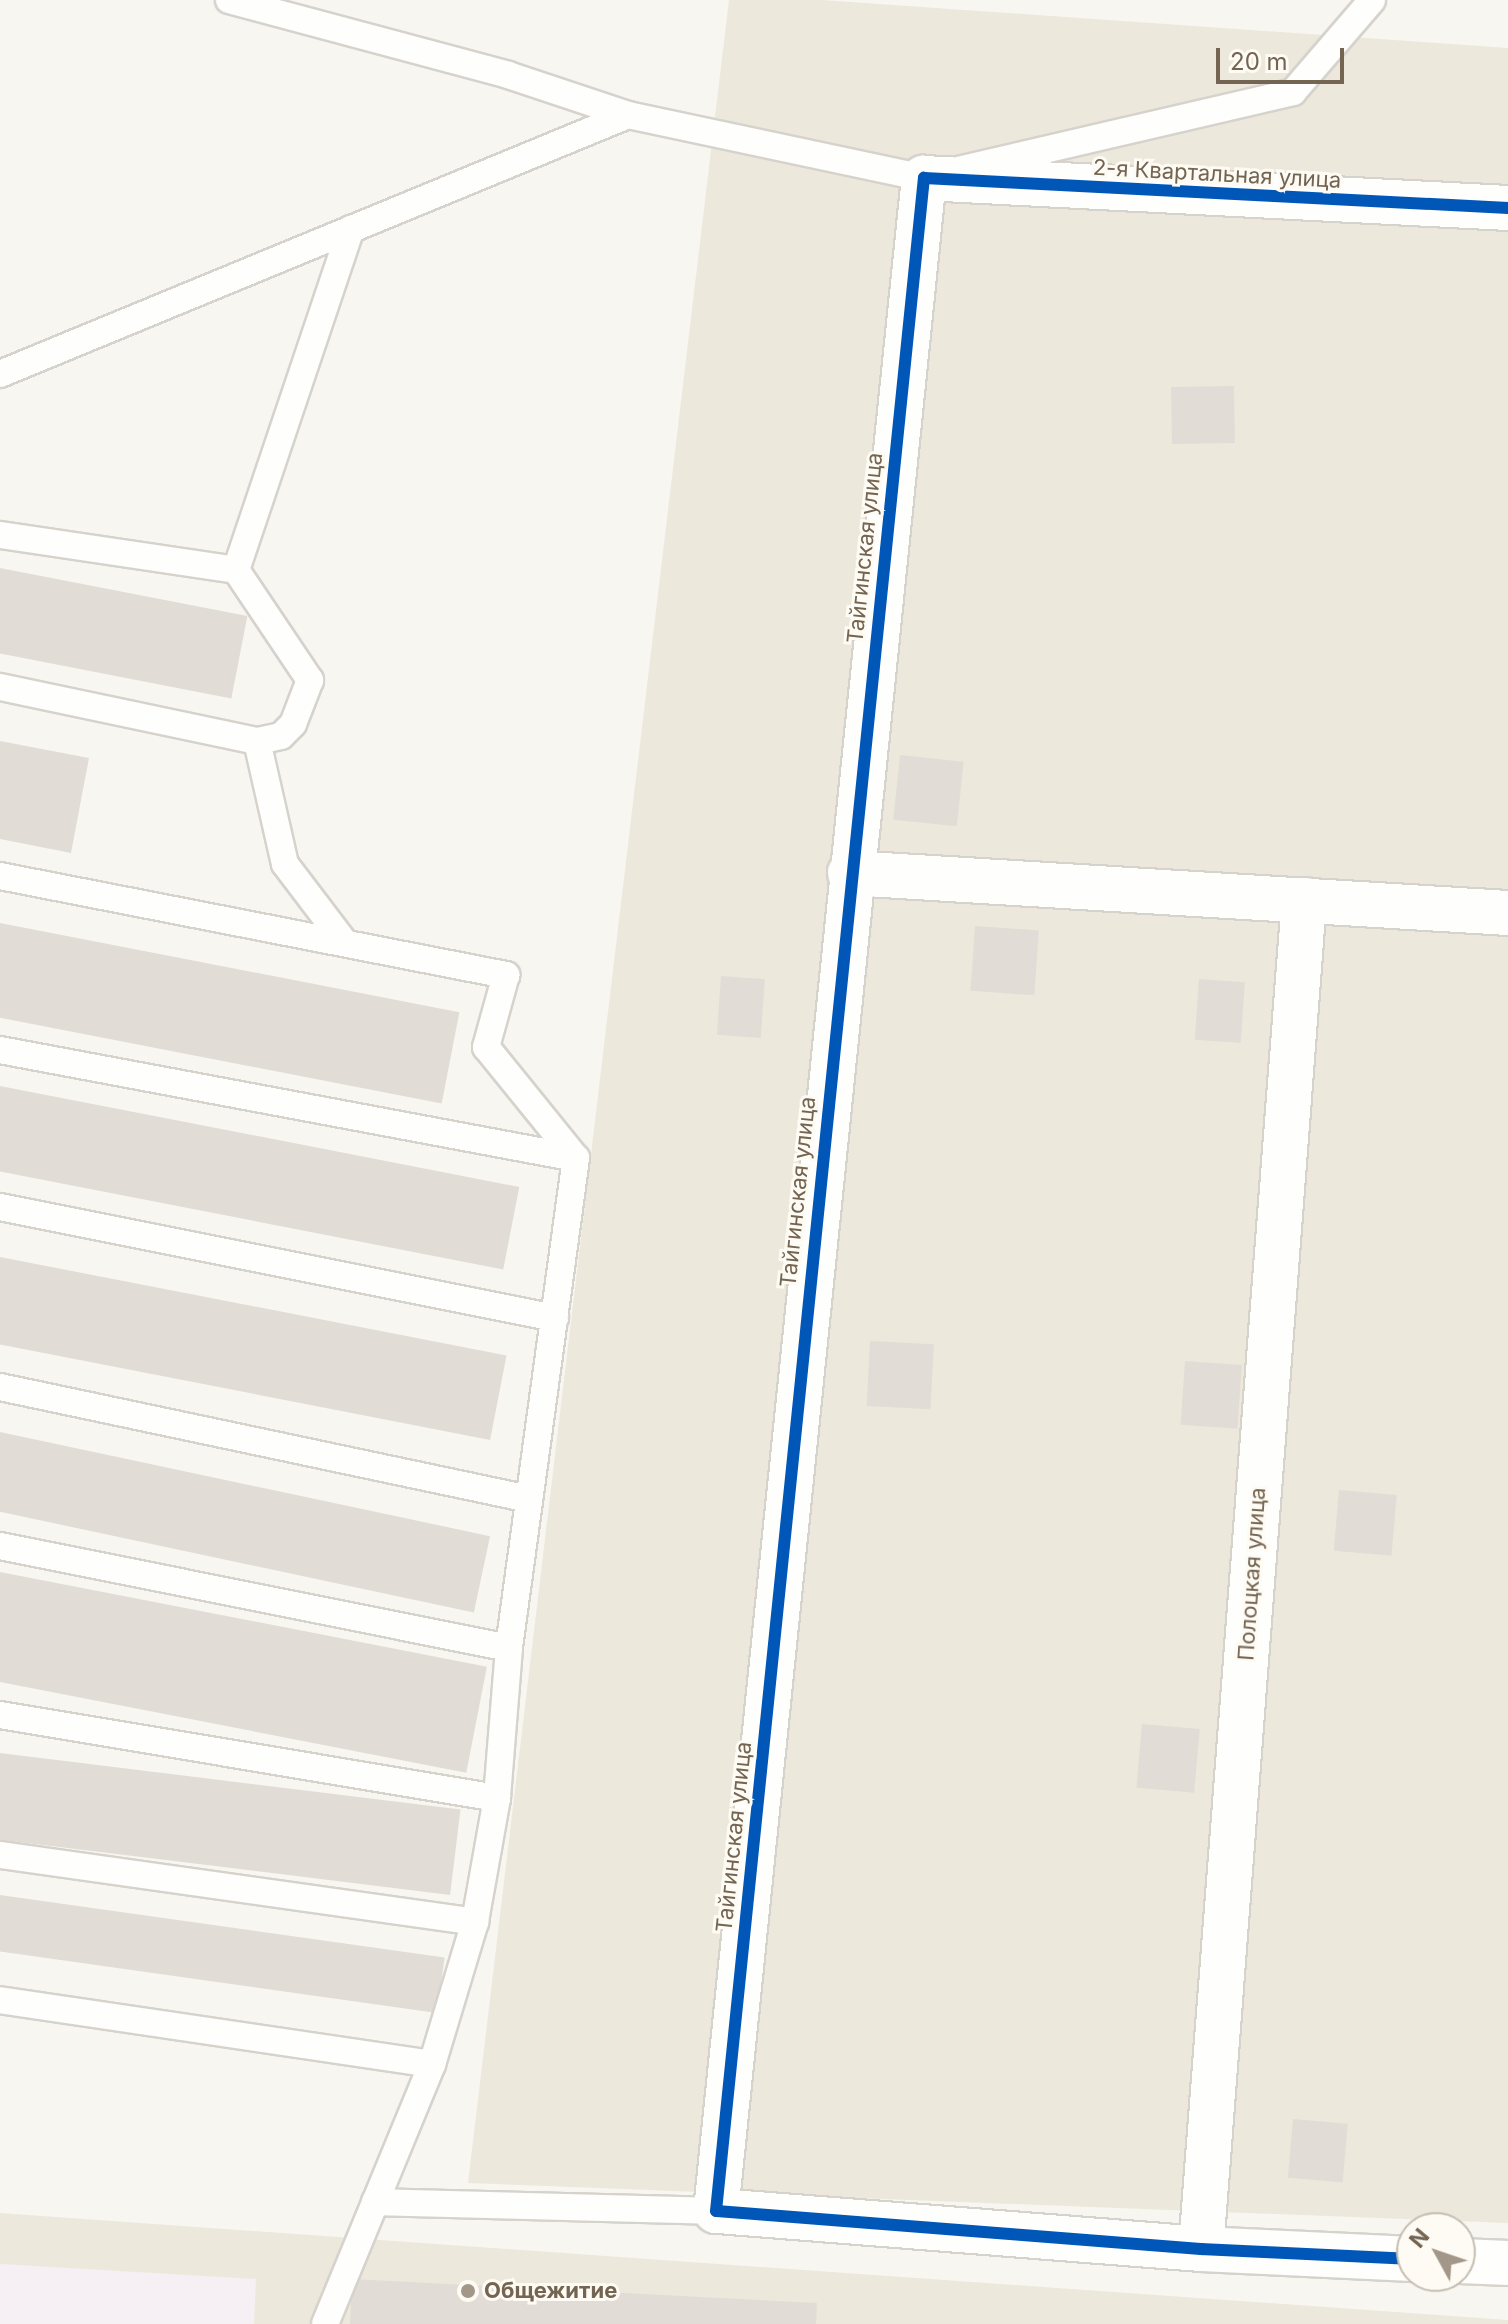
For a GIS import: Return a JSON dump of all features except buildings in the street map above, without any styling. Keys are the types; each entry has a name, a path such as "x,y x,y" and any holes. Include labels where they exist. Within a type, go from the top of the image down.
{"street":[{"name":"2-я Квартальная улица","path":"924,178 1508,208"},
{"name":"Тайгинская улица","path":"716,2211 850,873 924,178"},
{"path":"850,873 1508,913"},
{"name":"Полоцкая улица","path":"1201,2249 1304,900"},
{"path":"716,2211 1201,2249 1396,2258"},
{"path":"1476,2262 1508,2263"}],"lane":[{"path":"229,0 508,75 628,115 924,178 1293,92 1372,0"},
{"path":"0,374 628,115"},
{"path":"236,570 351,229"},
{"path":"0,535 236,570 310,680 293,724 281,736 257,741 0,687"},
{"path":"257,741 285,864 345,943"},
{"path":"0,876 506,975 486,1047 576,1158 509,1648 497,1798 475,1922 432,2064 325,2324"},
{"path":"0,1050 576,1158"},
{"path":"0,1207 555,1318"},
{"path":"0,1387 529,1499"},
{"path":"0,1546 509,1648"},
{"path":"0,1715 497,1798"},
{"path":"0,1855 475,1922"},
{"path":"0,2000 432,2064"},
{"path":"375,2202 716,2211"}],"shaded area":[{"path":"729,0 822,0 1508,48 1508,2223 1476,2222 1476,2212 1396,2212 1396,2219 468,2183"},
{"path":"0,2213 1508,2320 1508,2324 0,2324"},
{"path":"0,2264 256,2279 254,2324 0,2324"}],"cycle path":[{"path":"1396,2258 1201,2249 716,2211 924,178 1508,208"}],"place":[{"name":"Общежитие","path":"468,2291"}]}
